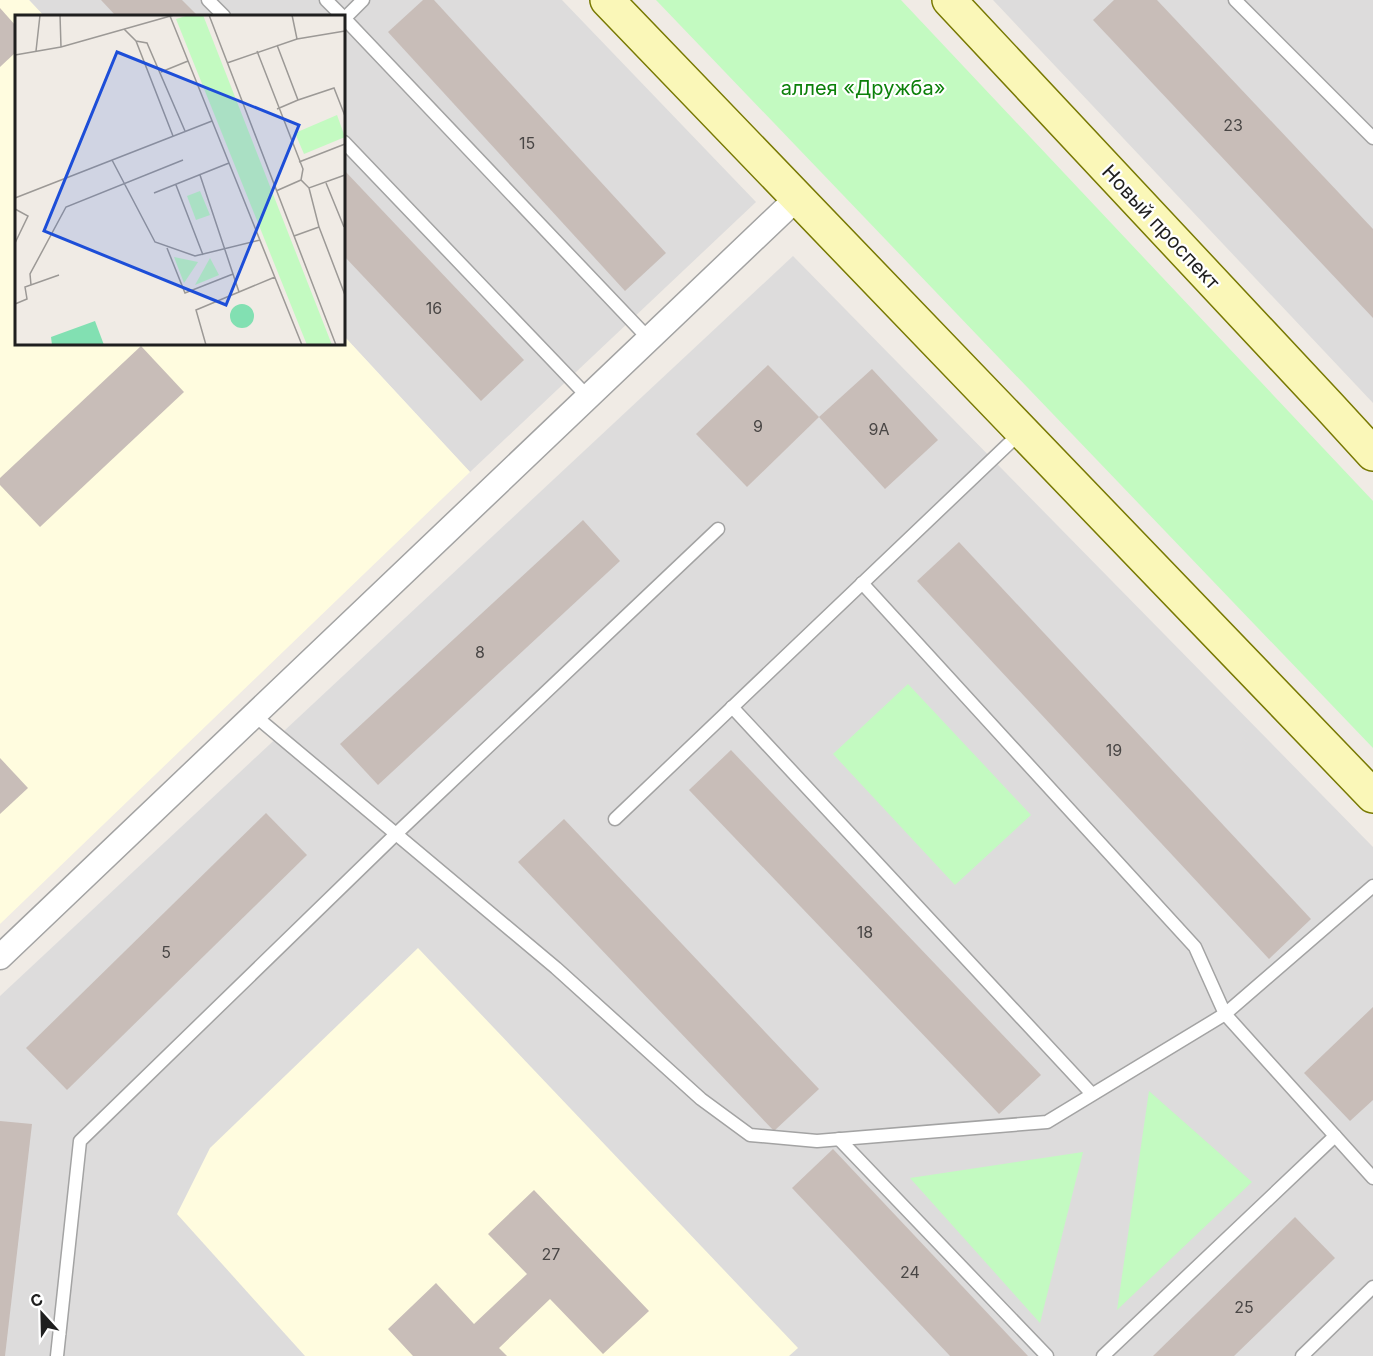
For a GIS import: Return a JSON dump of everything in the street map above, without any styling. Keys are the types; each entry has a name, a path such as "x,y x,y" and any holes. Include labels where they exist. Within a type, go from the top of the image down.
{"street":[{"path":"607,0 1373,796"},
{"name":"Новый проспект","path":"949,0 1373,454"},
{"path":"0,957 797,198"}],"lane":[{"path":"208,0 223,15"},
{"path":"326,0 340,15"},
{"path":"345,16 363,0"},
{"path":"1235,0 1373,138"},
{"path":"345,20 649,339"},
{"path":"345,143 588,397"},
{"path":"615,819 1022,431"},
{"path":"57,1356 80,1141 396,834 718,529"},
{"path":"861,583 1195,947 1225,1014 1373,1178"},
{"path":"732,707 1092,1094"},
{"path":"254,715 556,968 701,1099 750,1135 817,1141 1047,1122 1225,1014 1373,886"},
{"path":"1103,1356 1335,1136"},
{"path":"839,1139 1047,1356"},
{"path":"1302,1356 1373,1287"}],"shaded area":[{"path":"0,0 29,0 43,15 15,15 15,345 345,345 345,337 470,472 0,924"},
{"path":"29,0 562,0 756,202 470,472 345,337 345,15 43,15"},
{"path":"993,0 1373,0 1373,403"},
{"path":"793,256 1373,847 1373,1356 0,1356 0,996"},
{"path":"418,948 798,1348 789,1356 305,1356 177,1214 210,1148"}],"green space":[{"name":"аллея «Дружба»","path":"656,0 901,0 1373,501 1373,748"},
{"path":"908,684 1031,815 955,885 833,754"},
{"path":"1149,1091 1252,1182 1117,1310"},
{"path":"1083,1152 1040,1323 910,1178"}],"building":[{"path":"101,0 182,0 197,15 115,15"},
{"path":"423,0 434,0 666,253 625,291 388,32"},
{"path":"1114,0 1157,0 1373,229 1373,318 1093,20"},
{"path":"0,8 15,25 15,53 0,67"},
{"path":"345,171 524,360 481,401 345,257"},
{"path":"141,346 184,392 40,527 0,485 0,478"},
{"path":"768,365 819,417 747,487 696,434"},
{"path":"872,369 938,440 885,489 819,417"},
{"path":"583,520 620,561 378,785 340,744"},
{"path":"959,542 1311,919 1269,959 917,581"},
{"path":"731,750 1041,1075 999,1114 689,790"},
{"path":"0,758 28,788 0,814"},
{"path":"266,813 307,855 67,1090 26,1048"},
{"path":"564,819 819,1089 774,1131 518,862"},
{"path":"1373,1007 1373,1100 1350,1121 1304,1073"},
{"path":"0,1121 32,1124 5,1356 0,1356"},
{"path":"833,1149 1028,1356 950,1356 792,1188"},
{"path":"534,1190 649,1311 603,1354 550,1299 499,1348 507,1356 413,1356 388,1329 436,1283 474,1324 527,1274 488,1234"},
{"path":"1295,1217 1335,1258 1234,1356 1153,1356"}]}
